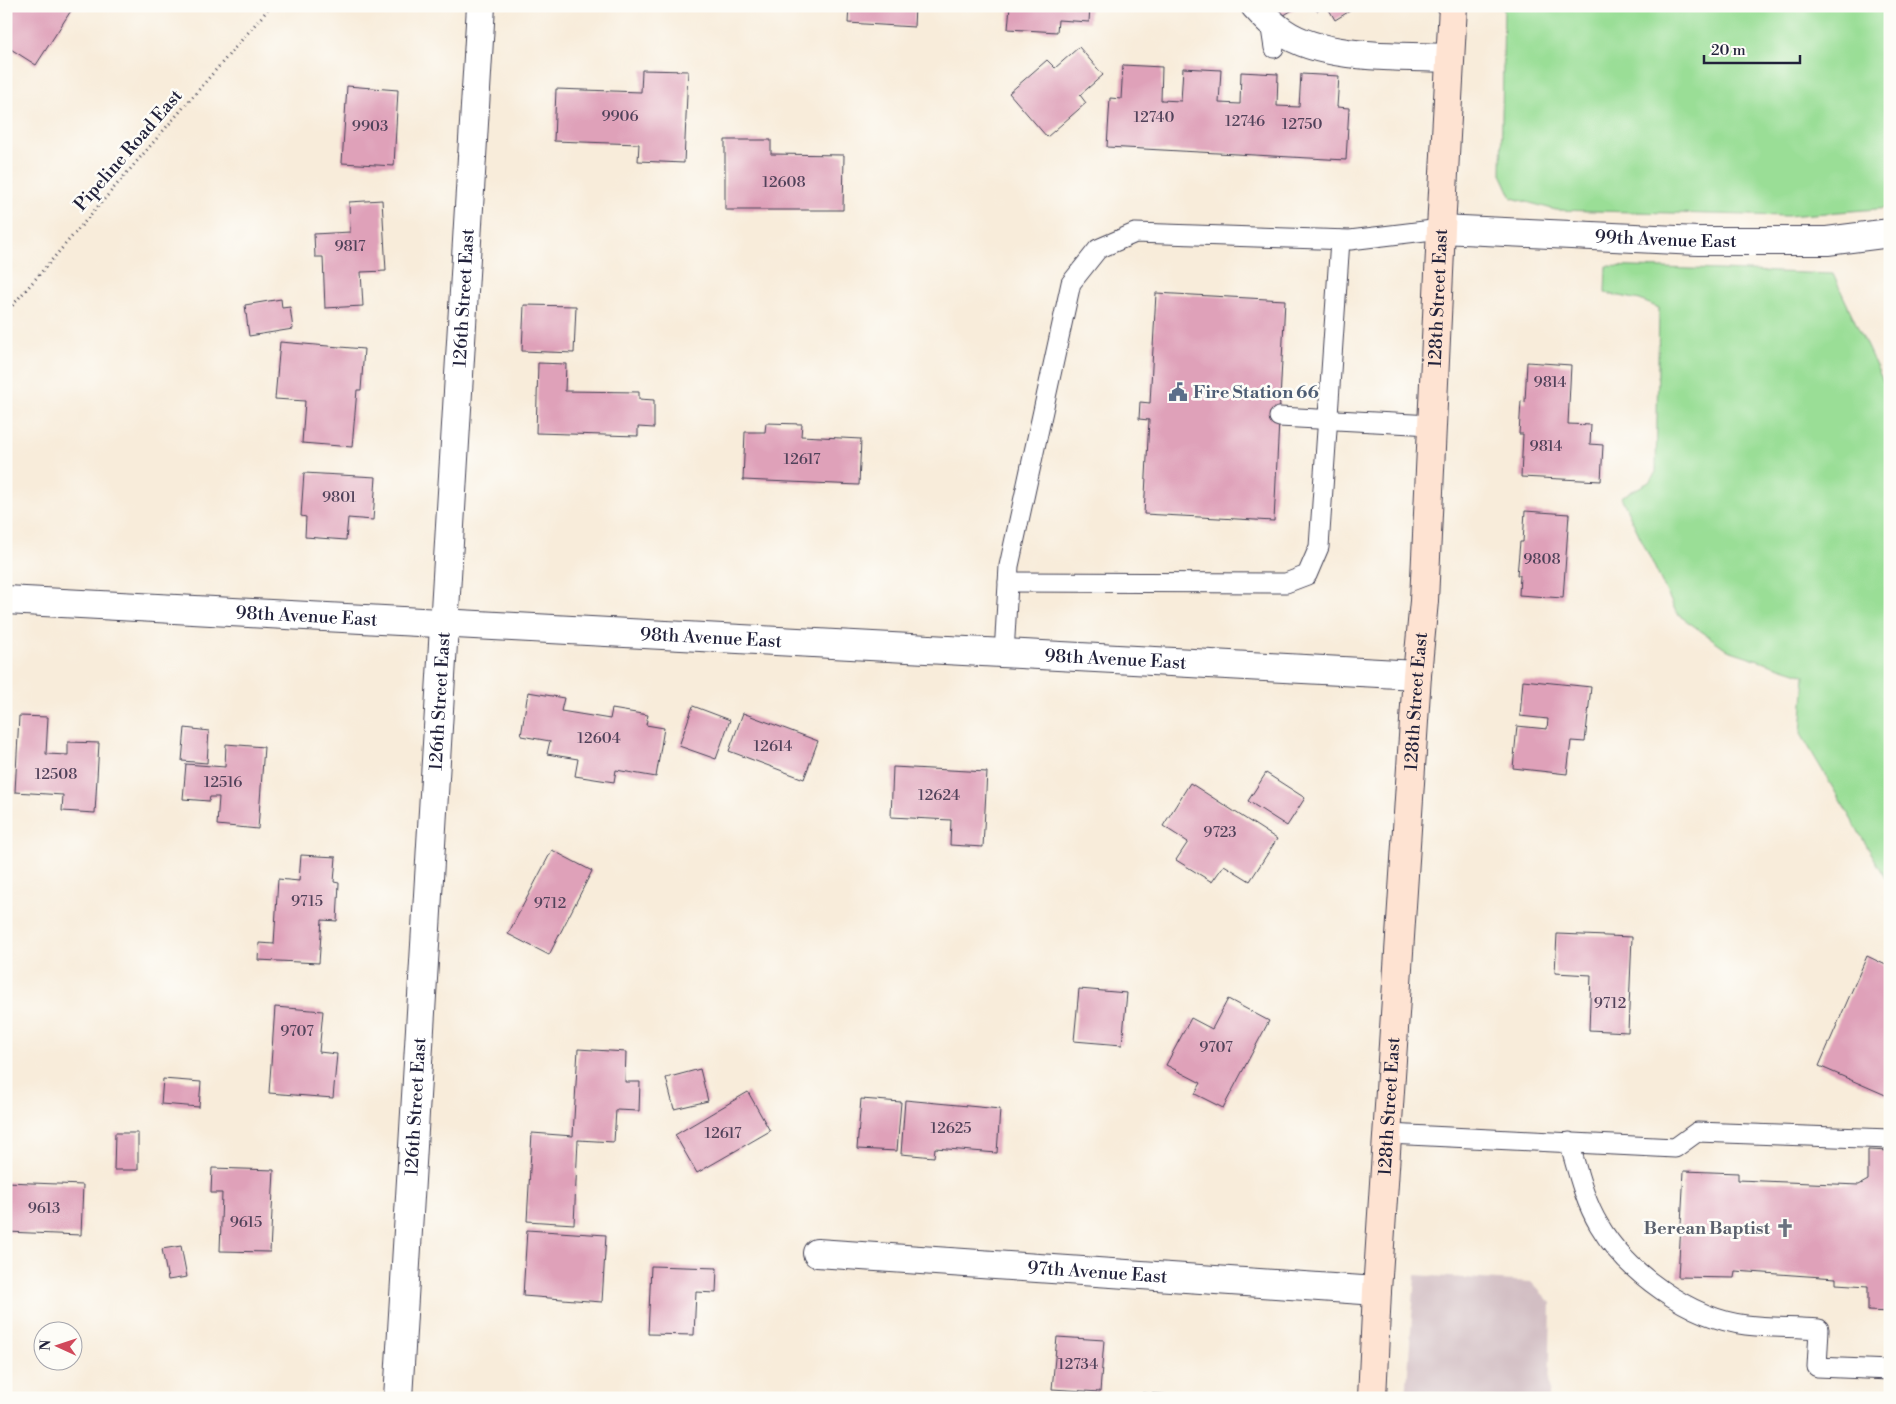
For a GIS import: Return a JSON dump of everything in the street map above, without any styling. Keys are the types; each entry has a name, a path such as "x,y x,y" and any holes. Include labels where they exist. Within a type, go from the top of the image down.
{"street":[{"name":"126th Street East","path":"398,1398 481,6"},
{"name":"128th Street East","path":"1372,1398 1377,1292 1417,676 1424,601 1441,229 1454,6"},
{"path":"1266,25 1320,48 1349,53 1450,58"},
{"name":"99th Avenue East","path":"1441,229 1708,241 1827,241 1890,233"},
{"name":"98th Avenue East","path":"6,600 1417,676"},
{"name":"97th Avenue East","path":"816,1253 1377,1292"}],"lane":[{"path":"1004,654 1009,566 1071,283 1098,249 1135,234 1340,240 1441,229"},
{"path":"1008,582 1286,583 1307,575 1319,547 1340,240"},
{"path":"1279,417 1432,425"},
{"path":"1388,1134 1675,1148 1697,1132 1890,1139"},
{"path":"1568,1142 1598,1224 1618,1251 1651,1282 1688,1306 1716,1317 1745,1325 1819,1329 1817,1367 1890,1370"}],"path":[{"name":"Pipeline Road East","path":"6,313 271,6"}],"shaded area":[{"path":"1415,1275 1531,1282 1551,1303 1549,1398 1406,1398"}],"green space":[{"path":"1504,6 1890,6 1890,208 1787,216 1556,210 1512,198 1501,174"},
{"path":"1606,266 1833,274 1890,396 1890,885 1801,734 1805,675 1728,650 1677,614 1621,497 1649,482 1656,472 1659,308 1640,300 1605,293"}],"building":[{"path":"6,6 74,6 36,65 6,46"},
{"path":"849,6 915,6 914,27 848,23"},
{"path":"1010,6 1090,6 1089,22 1058,20 1057,32 1008,29"},
{"path":"1275,6 1299,6 1281,17"},
{"path":"1315,6 1325,6 1317,11"},
{"path":"1327,6 1358,6 1335,20"},
{"path":"1079,47 1103,75 1080,95 1086,103 1047,137 1009,93 1047,60 1055,68"},
{"path":"1123,65 1162,67 1161,100 1181,101 1183,68 1221,70 1219,103 1240,104 1241,72 1278,74 1277,106 1299,107 1301,74 1339,76 1337,107 1349,108 1346,160 1107,147 1110,98 1121,99"},
{"path":"642,70 688,71 684,163 638,161 639,144 554,141 556,89 641,92"},
{"path":"347,86 398,90 394,166 342,163"},
{"path":"725,140 771,140 771,154 844,155 843,210 725,210"},
{"path":"382,200 386,271 361,272 363,306 325,308 323,257 315,257 314,234 350,232 349,202"},
{"path":"1156,293 1285,300 1274,521 1144,514 1149,420 1139,419 1140,402 1150,403"},
{"path":"281,299 282,308 290,307 293,329 249,336 245,305"},
{"path":"524,305 576,306 574,353 522,351"},
{"path":"280,342 364,349 361,390 357,390 352,447 302,443 305,401 275,399"},
{"path":"1527,362 1571,365 1568,424 1591,425 1590,444 1603,445 1601,481 1521,477 1523,434 1519,434 1521,401 1525,402"},
{"path":"538,363 566,364 565,391 639,392 639,399 654,400 654,428 638,427 638,436 536,433"},
{"path":"766,423 802,424 801,436 861,439 859,485 743,480 745,432 765,432"},
{"path":"304,473 376,477 373,520 348,518 346,540 305,537 306,517 301,516"},
{"path":"1525,511 1569,514 1563,598 1519,595 1520,575 1517,575 1520,542 1523,542"},
{"path":"1523,680 1591,687 1585,742 1571,741 1567,774 1513,768 1517,726 1547,729 1548,719 1520,716"},
{"path":"528,692 564,698 561,711 610,719 612,709 648,715 646,725 664,728 656,777 616,770 614,782 575,776 578,759 547,754 550,741 521,736"},
{"path":"693,706 730,720 716,759 679,746"},
{"path":"743,713 818,741 804,779 729,751"},
{"path":"19,716 48,717 46,754 68,755 68,742 99,743 95,813 62,811 63,795 15,792"},
{"path":"185,728 209,731 207,763 182,761"},
{"path":"226,744 264,747 258,829 217,825 219,797 210,797 209,801 183,799 186,764 225,767"},
{"path":"893,767 987,772 983,847 950,845 951,820 891,817"},
{"path":"1266,773 1305,798 1287,826 1248,801"},
{"path":"1190,783 1277,839 1250,881 1224,865 1212,882 1176,860 1188,842 1163,826"},
{"path":"552,850 592,871 549,955 508,934"},
{"path":"301,855 336,857 334,882 339,883 337,921 322,920 319,963 258,960 259,943 274,944 278,879 299,881"},
{"path":"1557,934 1632,937 1628,1032 1589,1030 1591,975 1555,973"},
{"path":"1867,956 1890,967 1890,1097 1819,1066"},
{"path":"1079,989 1127,993 1122,1045 1074,1041"},
{"path":"1228,999 1269,1021 1223,1108 1195,1094 1201,1083 1166,1065 1191,1018 1212,1029"},
{"path":"275,1007 323,1011 319,1052 337,1054 333,1098 269,1093"},
{"path":"578,1049 626,1052 625,1082 640,1082 639,1111 616,1110 614,1142 578,1140 574,1224 527,1221 532,1133 573,1136"},
{"path":"700,1069 708,1101 674,1109 666,1078"},
{"path":"163,1079 201,1082 199,1107 161,1104"},
{"path":"748,1092 770,1131 697,1173 675,1135"},
{"path":"861,1099 901,1102 897,1151 857,1149"},
{"path":"905,1100 1000,1109 997,1153 935,1148 934,1157 901,1154"},
{"path":"115,1133 138,1133 138,1170 114,1170"},
{"name":"Berean Baptist","path":"1868,1150 1890,1151 1890,1312 1868,1311 1868,1286 1836,1284 1836,1278 1735,1271 1734,1278 1678,1277 1684,1171 1738,1173 1738,1180 1859,1185 1868,1180"},
{"path":"212,1168 274,1170 270,1252 220,1251 222,1193 211,1193"},
{"path":"6,1182 83,1185 81,1235 6,1232"},
{"path":"527,1230 606,1235 602,1302 523,1296"},
{"path":"181,1246 187,1277 168,1280 162,1249"},
{"path":"651,1266 717,1268 716,1293 696,1292 694,1335 648,1334"},
{"path":"1057,1337 1104,1340 1100,1392 1052,1389"},
{"path":"1142,1393 1175,1395 1175,1398 1142,1398"}],"place":[{"name":"Fire Station 66","path":"1178,392"},
{"name":"Berean Baptist","path":"1785,1228"}]}
